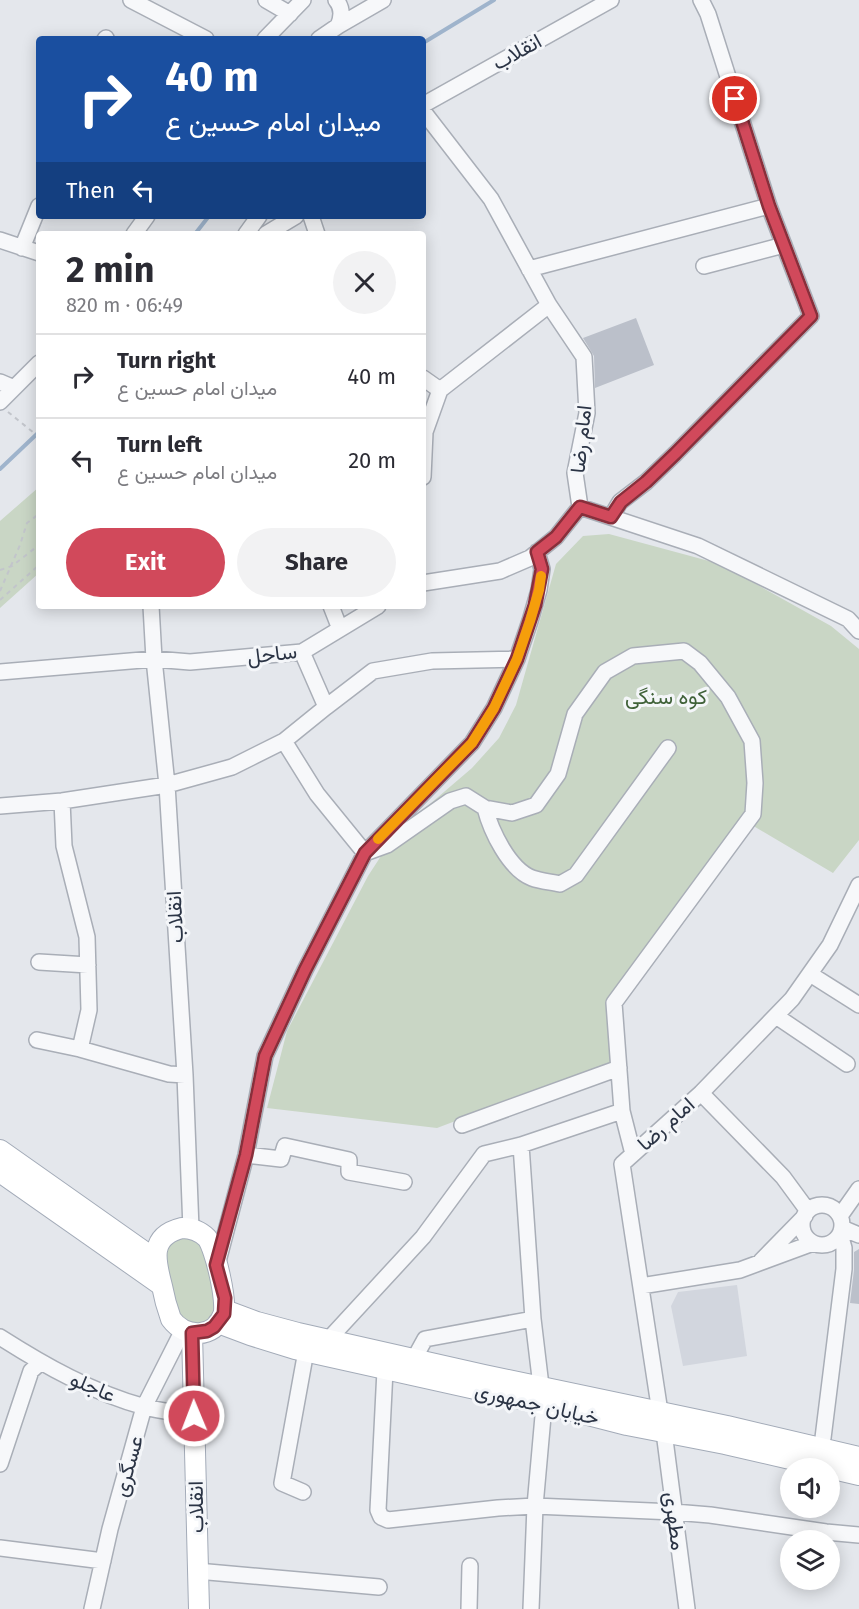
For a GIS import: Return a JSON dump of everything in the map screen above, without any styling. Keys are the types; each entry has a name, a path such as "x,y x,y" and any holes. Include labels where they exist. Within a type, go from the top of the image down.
{"main road":[{"path":"0,1150 156,1260"},
{"path":"0,1172 161,1285"},
{"path":"182,1228 191,1229 198,1231 210,1243 225,1298 221,1316 207,1331 188,1332 171,1319 156,1260 157,1248 166,1234 182,1228"},
{"name":"خیابان جمهوری","path":"221,1316 257,1322 414,1359 663,1432 859,1475"},
{"name":"خیابان جمهوری","path":"221,1316 249,1335 306,1352 385,1370 660,1412 859,1457"},
{"name":"انقلاب","path":"188,1332 194,1416 199,1609"},
{"path":"660,1412 663,1432"}],"street":[{"path":"131,0 200,36"},
{"path":"266,0 300,4"},
{"path":"336,0 342,16 338,26"},
{"path":"323,36 383,0"},
{"name":"انقلاب","path":"426,103 611,0"},
{"path":"611,517 621,502 675,454 811,316 769,206 708,14 701,0"},
{"path":"268,36 300,4"},
{"name":"امام رضا","path":"426,115 491,199 549,305 584,357 587,413 575,473 580,507"},
{"path":"529,269 769,206"},
{"path":"22,248 36,213"},
{"path":"271,231 291,219"},
{"path":"0,240 36,252"},
{"path":"704,266 784,245"},
{"path":"426,429 440,390 549,305"},
{"path":"0,402 7,385 36,365"},
{"path":"426,380 440,390"},
{"path":"426,583 500,571 530,558 556,537 580,507 698,546 848,619 859,631"},
{"path":"216,1265 246,1155 265,1056 305,970 365,853 472,743 494,708 517,659 539,590 542,569 537,552"},
{"name":"انقلاب","path":"151,609 167,785 185,1075 191,1229"},
{"path":"332,609 340,629"},
{"name":"ساحل","path":"0,672 154,659 190,662 302,652 373,609"},
{"path":"365,853 387,845 450,801 466,796 484,808 513,813 536,805 558,774 575,714 605,672 633,656 684,651 700,663 728,698 752,741 755,783 753,814 614,1003 622,1112 633,1154"},
{"path":"302,652 326,707"},
{"path":"0,806 62,801 167,785 232,767 285,741 373,671 432,661 517,659"},
{"path":"285,741 317,794 365,853"},
{"path":"484,808 489,824 513,864 531,878 560,884 576,875 669,748"},
{"path":"62,801 64,846 87,937 89,1010 81,1049"},
{"name":"امام رضا","path":"660,1412 622,1164 701,1093 792,999 830,945 859,885"},
{"path":"39,962 88,965"},
{"path":"810,974 859,1005"},
{"path":"776,1016 847,1064"},
{"path":"37,1040 81,1049 169,1074 185,1075"},
{"path":"462,1125 619,1068"},
{"path":"701,1093 783,1177 807,1213 803,1228 808,1239 813,1243 825,1245 831,1243 859,1189"},
{"path":"328,1340 423,1237 484,1154 521,1145 622,1112"},
{"path":"521,1145 533,1319 543,1395 531,1609"},
{"path":"246,1155 281,1159 285,1146 350,1160 349,1172 404,1182"},
{"path":"756,1265 813,1207 826,1205 832,1208 841,1226 844,1269 823,1438"},
{"path":"841,1226 859,1235"},
{"path":"641,1287 740,1270 813,1243"},
{"path":"414,1359 425,1339 533,1319"},
{"name":"عسگری","path":"92,1609 144,1407 188,1332"},
{"name":"عاجلو","path":"0,1337 39,1362 98,1390 144,1407 194,1416"},
{"path":"303,1492 282,1483 306,1352"},
{"path":"0,1464 31,1371 39,1362"},
{"path":"385,1370 378,1510 381,1517 388,1520 535,1506 710,1515 826,1532 859,1534"},
{"name":"مطهری","path":"663,1432 687,1609"},
{"path":"0,1548 103,1561"},
{"path":"469,1609 470,1566"},
{"path":"197,1571 379,1587"}],"path":[{"path":"13,416 36,435"},
{"path":"0,591 12,566 27,523 36,516"},
{"path":"0,570 12,566 36,547"},
{"path":"0,600 36,568"}],"shaded area":[{"path":"737,1285 747,1356 683,1366 671,1306 678,1292"}],"green space":[{"path":"36,490 36,576 0,608 0,521"},
{"name":"کوه سنگی","path":"609,534 720,564 831,626 859,649 859,840 833,873 740,818 607,1004 611,1062 437,1128 267,1108 287,1031 368,876 396,833 472,768 499,738 516,705 556,564 583,536"},
{"path":"182,1235 200,1241 218,1299 214,1317 198,1326 177,1315 163,1250 166,1244"}],"building":[{"path":"636,318 654,365 595,388 594,356 583,338"},
{"path":"859,1249 859,1304 850,1303 854,1252"}],"waterway":[{"path":"426,41 494,0"},
{"path":"197,231 207,219"},
{"path":"0,469 36,435"}],"slow traffic":[{"path":"378,839 472,743 494,708 517,659 539,590 541,576"}],"route":[{"path":"194,1416 192,1333 207,1331 214,1327 224,1314 225,1298 216,1265 246,1155 265,1056 305,970 365,853 472,743 494,708 517,659 535,605 542,569 537,552 556,537 580,507 611,517 621,502 675,454 811,316 769,206 735,99"}]}
